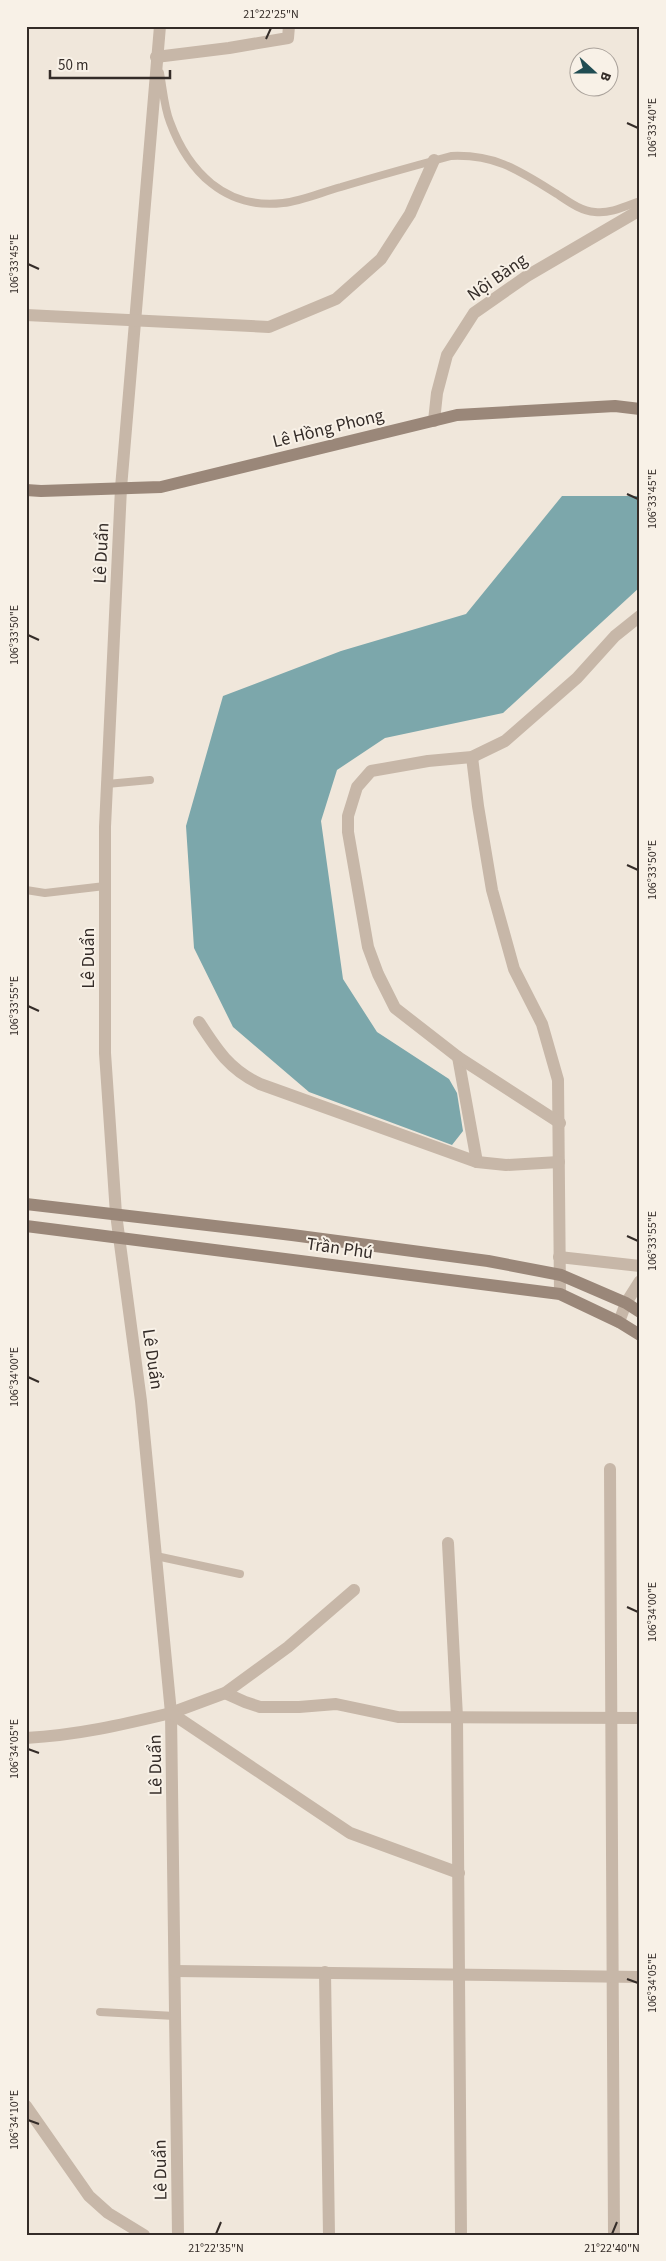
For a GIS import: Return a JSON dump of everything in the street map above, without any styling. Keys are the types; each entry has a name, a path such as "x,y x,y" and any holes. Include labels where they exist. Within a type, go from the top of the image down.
{"main road":[{"name":"Lê Hồng Phong","path":"26,490 161,486 457,415 614,406 640,409"},
{"name":"Trần Phú","path":"26,1204 292,1235 479,1260 561,1275 626,1303 640,1312"},
{"name":"Trần Phú","path":"26,1226 560,1294 619,1322 640,1335"}],"street":[{"name":"Lê Duẩn","path":"160,26 121,488 105,827 105,1053 116,1214 141,1401 172,1713 178,2235"},
{"path":"156,57 288,38 289,26"},
{"path":"26,315 269,328 336,299 381,259 410,214 434,160"},
{"name":"Nội Bàng","path":"434,421 436,393 447,355 474,313 527,276 640,210"},
{"path":"560,1123 458,1057 396,1008 378,974 368,947 348,832 348,816 357,787 371,771 428,760 472,757 505,741 577,678 615,636 640,616"},
{"path":"472,757 492,890 514,969 533,1003 550,1046 558,1080 560,1123 560,1294"},
{"path":"199,1022 220,1055 248,1078 450,1154 478,1162 506,1165 559,1162"},
{"path":"458,1057 478,1162"},
{"path":"559,1258 640,1266"},
{"path":"619,1322 626,1303 640,1281"},
{"path":"610,1470 614,2235"},
{"path":"448,1543 456,1717 459,1873 461,2235"},
{"path":"26,1738 99,1731 172,1713 225,1692 288,1647 354,1590"},
{"path":"225,1692 260,1707 299,1707 336,1704 398,1717 640,1718"},
{"path":"172,1713 350,1833 459,1873"},
{"path":"175,1970 640,1977"},
{"path":"325,1972 329,2235"},
{"path":"26,2106 89,2196 108,2213 144,2235"}],"lane":[{"path":"156,57 169,120 181,148 195,170 213,185 232,195 266,204 284,203 434,160 468,155 497,160 513,167 576,206 594,212 609,211 640,201"},
{"path":"107,784 150,780"},
{"path":"26,890 45,893 105,886"},
{"path":"156,1556 240,1574"},
{"path":"100,2012 175,2016"}],"water":[{"path":"562,496 640,496 640,587 503,713 385,738 337,770 321,821 343,979 377,1032 449,1079 457,1093 463,1131 452,1145 309,1092 233,1027 194,948 186,826 223,696 341,651 466,614"}]}
